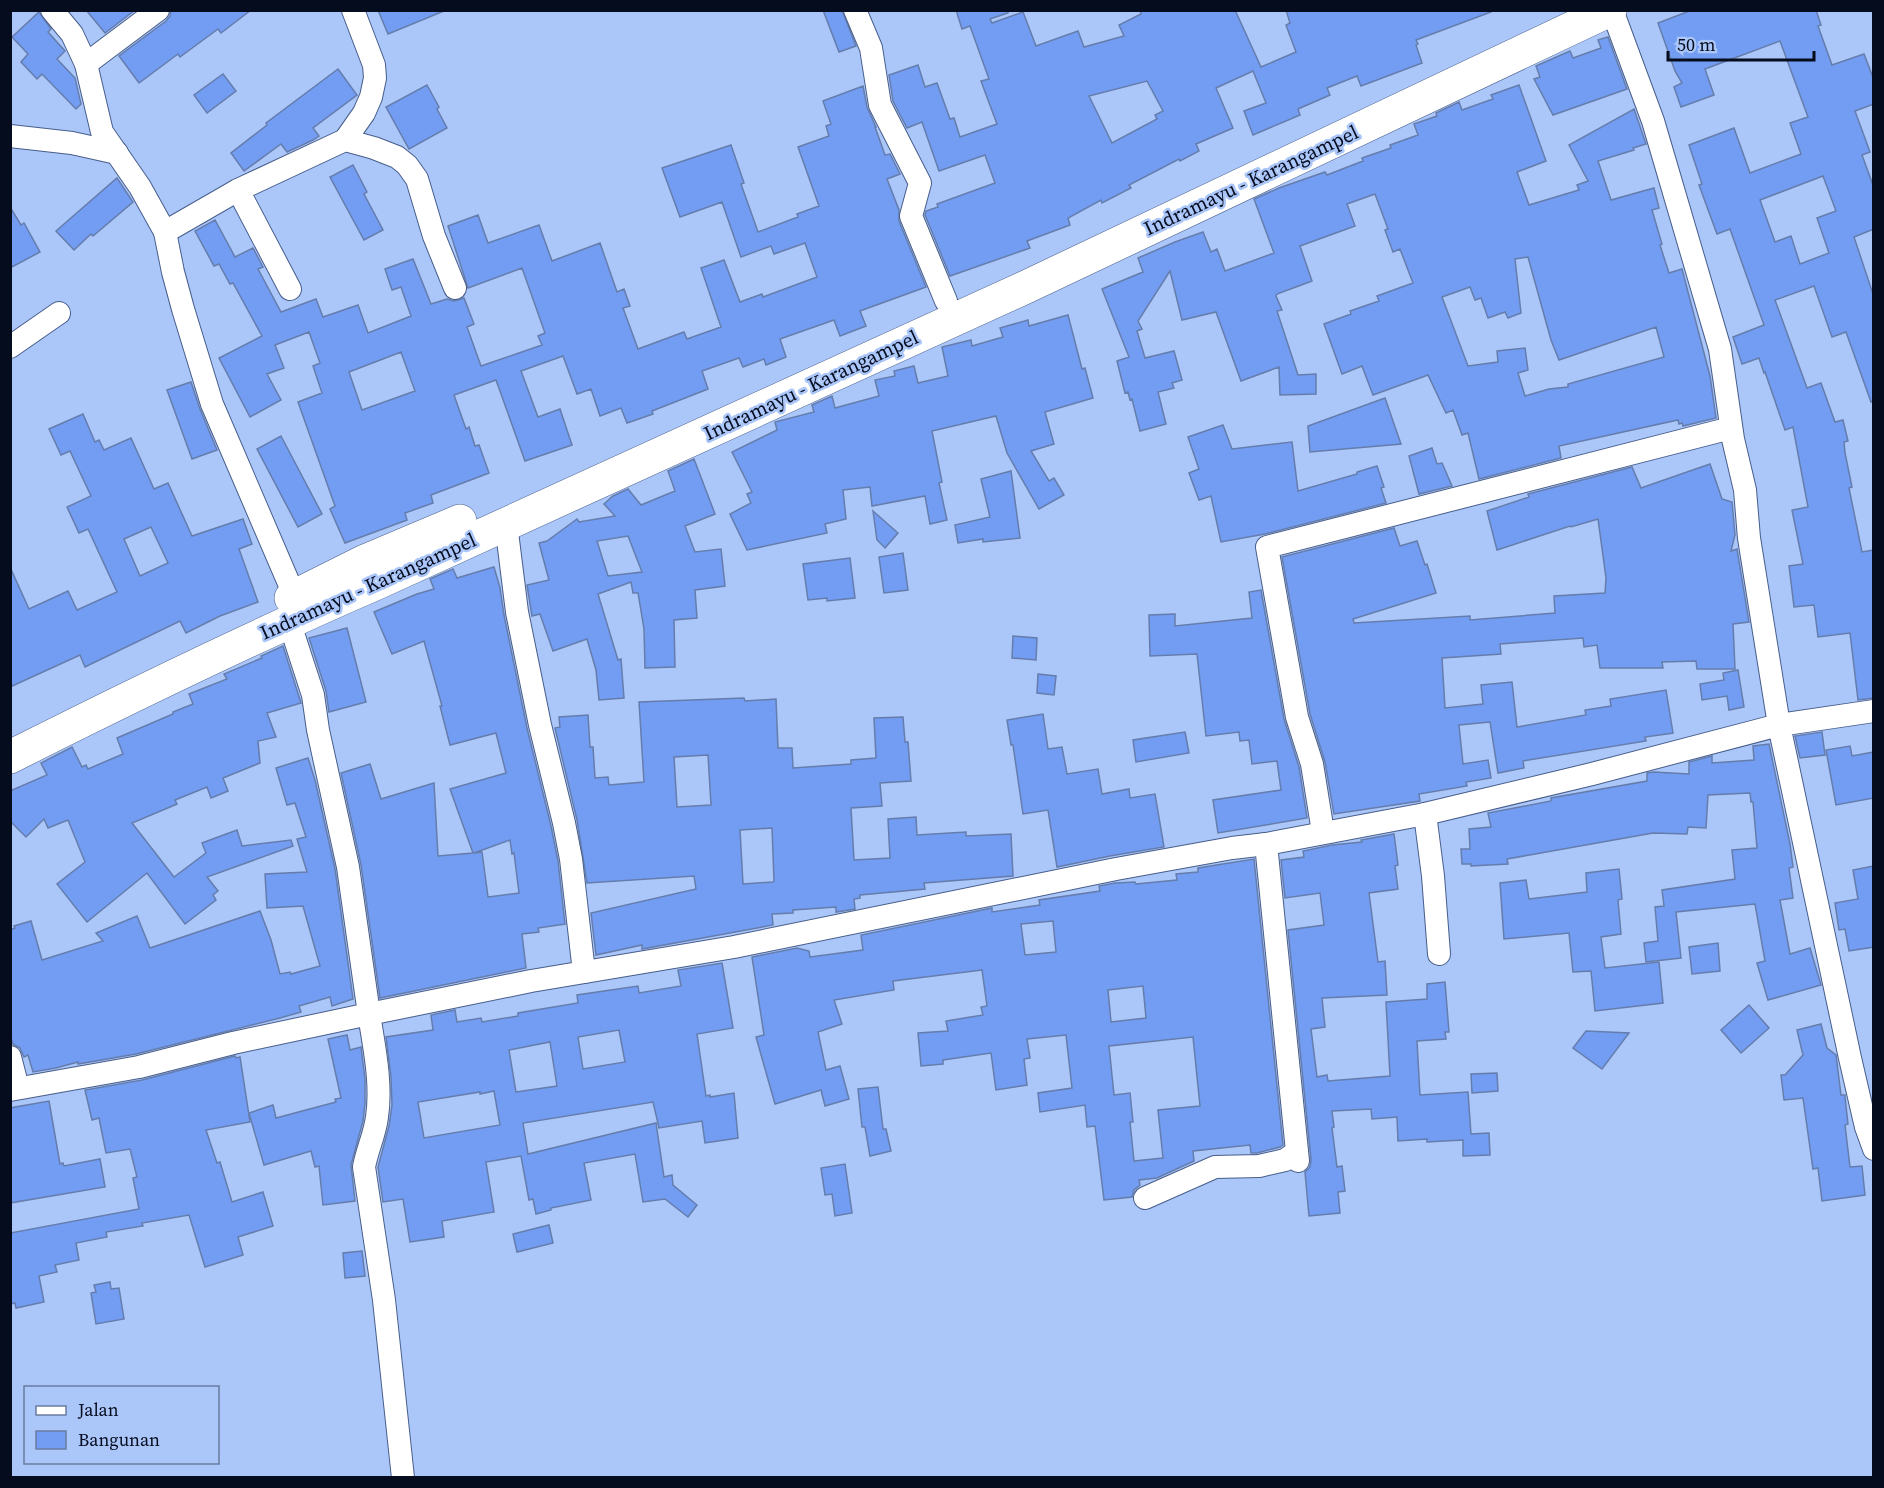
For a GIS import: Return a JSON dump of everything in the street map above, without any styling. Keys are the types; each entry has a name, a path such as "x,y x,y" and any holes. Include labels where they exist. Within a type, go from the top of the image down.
{"main road":[{"name":"Indramayu - Karangampel","path":"10,732 115,680 296,611 506,524 704,422 957,303 1564,10"},
{"name":"Indramayu - Karangampel","path":"957,303 1047,277 1611,10"},
{"name":"Indramayu - Karangampel","path":"10,757 296,611 363,562 704,422"}],"street":[{"path":"52,10 72,34 86,64 102,132 140,187 165,232 183,309 212,404 296,611 318,730 348,867 377,1075 378,1117 364,1167 384,1300 403,1478"},
{"path":"86,64 158,10"},
{"path":"165,232 238,190 345,140 364,113 371,98 375,78 374,65 353,10"},
{"path":"855,10 870,48 880,105 920,183 911,216 957,303"},
{"path":"1611,10 1653,121 1720,349 1731,428 1745,490 1749,538 1779,725 1850,1058 1866,1127 1874,1149"},
{"path":"10,136 72,143 117,153"},
{"path":"345,140 397,157 407,165 417,179 434,236 455,288"},
{"path":"238,190 290,289"},
{"path":"10,347 58,313"},
{"path":"1323,832 1312,764 1297,717 1267,547 1731,428"},
{"path":"506,524 517,612 571,859 584,972"},
{"path":"10,1057 14,1089 139,1067 233,1043 423,1002 734,947 1116,868 1266,844 1425,814 1592,774 1779,725 1874,711"},
{"path":"1425,814 1439,954"},
{"path":"1145,1198 1215,1167 1259,1166 1297,1157 1266,844"}],"building":[{"path":"86,10 135,10 105,33"},
{"path":"171,10 251,10 221,33 218,29 180,57 178,54 139,83 119,56 166,21"},
{"path":"378,10 444,10 444,11 388,34"},
{"path":"823,10 842,10 856,46 839,52"},
{"path":"956,10 1008,10 1008,13 990,19 992,23 1023,12 1036,46 1078,31 1084,47 1124,36 1119,25 1141,14 1140,10 1235,10 1261,67 1296,52 1286,25 1290,23 1286,10 1491,10 1491,12 1416,40 1422,63 1361,86 1357,76 1327,88 1330,95 1298,109 1300,115 1253,135 1244,111 1266,103 1253,71 1216,88 1233,128 1196,144 1199,151 1129,185 1131,188 1102,203 1101,200 1068,218 1070,225 1027,241 1030,248 950,276 925,215 926,211 938,207 937,204 995,183 985,155 939,171 922,122 907,128 893,101 889,75 918,65 925,87 937,83 950,119 954,118 960,137 997,124 981,81 989,79 970,26 962,29","holes":["1147,81 1163,111 1155,115 1157,119 1112,143 1089,96"]},
{"path":"1692,10 1816,10 1821,25 1818,26 1832,65 1864,54 1874,80 1874,104 1855,111 1870,152 1862,155 1874,188 1874,229 1854,237 1874,297 1874,401 1871,402 1846,332 1832,337 1814,286 1775,300 1807,388 1821,383 1835,422 1843,420 1848,441 1844,442 1852,487 1849,488 1862,552 1874,550 1874,698 1858,700 1850,633 1818,637 1814,605 1794,607 1789,566 1803,564 1792,510 1808,507 1793,427 1785,430 1759,358 1742,364 1733,337 1764,325 1730,229 1717,234 1699,185 1702,184 1689,145 1734,128 1750,173 1801,154 1790,123 1808,117 1780,41 1705,69 1714,95 1681,107 1674,87 1682,83 1675,71 1658,23","holes":["1823,176 1836,211 1817,218 1829,253 1800,264 1791,236 1775,242 1760,200"]},
{"path":"39,12 51,29 48,32 65,51 57,59 75,78 81,104 76,109 42,74 37,79 21,62 28,54 12,37"},
{"path":"1608,37 1627,89 1553,115 1534,79 1540,77 1536,66 1570,51 1573,58 1601,48 1598,40"},
{"path":"338,69 357,95 313,128 319,136 287,152 281,144 244,171 231,153 267,125 266,123"},
{"path":"223,74 236,91 207,113 194,95"},
{"path":"427,85 447,128 409,149 386,107"},
{"path":"1519,85 1546,161 1517,172 1529,205 1579,190 1577,185 1588,181 1569,145 1634,109 1646,144 1598,161 1611,200 1654,188 1659,208 1652,210 1662,244 1660,245 1669,273 1682,269 1710,376 1716,418 1683,426 1678,420 1559,446 1561,458 1479,479 1468,433 1462,435 1453,410 1446,413 1428,375 1373,395 1362,366 1342,374 1324,324 1351,314 1350,311 1379,301 1377,296 1413,283 1400,249 1393,252 1385,230 1388,229 1375,194 1347,204 1355,226 1300,246 1312,281 1276,296 1282,310 1277,311 1298,375 1316,374 1316,394 1280,395 1279,367 1241,381 1216,312 1182,320 1170,271 1138,321 1142,329 1137,331 1145,358 1174,351 1182,380 1172,383 1174,388 1158,392 1166,424 1140,431 1132,399 1130,400 1128,392 1125,393 1117,361 1129,357 1102,289 1143,272 1138,258 1203,232 1211,252 1217,249 1225,271 1274,253 1254,199 1279,188 1325,172 1327,175 1363,161 1362,158 1418,135 1414,124 1437,116 1436,113 1459,102 1462,110 1493,99 1491,95","holes":["1528,257 1551,340 1559,360 1656,327 1664,357 1568,384 1568,387 1549,389 1525,396 1518,373 1528,370 1525,348 1497,351 1498,362 1468,366 1442,297 1470,287 1475,300 1481,298 1488,318 1505,312 1508,318 1521,313 1515,259"]},
{"path":"863,86 867,107 885,155 890,154 900,174 887,179 899,210 899,221 926,287 860,311 866,326 840,336 834,320 780,339 786,357 766,365 764,359 743,367 739,358 702,371 708,389 627,423 621,408 600,416 591,389 577,394 563,356 521,371 538,417 560,409 572,445 525,461 496,380 454,395 466,429 469,427 475,446 479,445 489,473 431,495 433,503 405,513 407,520 345,543 330,509 335,506 298,402 322,393 313,366 320,363 309,332 275,345 284,368 267,374 281,400 250,417 219,358 262,336 233,283 230,284 219,264 214,266 195,231 215,220 235,257 253,248 263,267 258,269 281,312 316,299 323,317 358,305 368,333 411,316 401,287 392,290 385,269 413,259 431,304 447,299 454,301 464,298 474,324 467,327 481,366 542,345 538,336 545,333 522,268 468,288 448,226 478,215 488,243 539,225 552,261 600,243 617,292 624,289 630,306 623,308 638,349 684,332 687,339 721,327 701,268 724,260 740,302 762,294 763,297 817,277 805,243 774,254 771,246 741,257 722,202 680,217 662,168 731,145 744,183 741,184 758,232 798,217 797,214 819,206 798,147 829,136 826,126 831,124 823,101","holes":["401,352 415,391 362,410 349,372"]},
{"path":"353,165 367,192 364,194 383,230 364,240 330,177"},
{"path":"117,178 133,202 74,250 56,231"},
{"path":"10,207 21,225 24,223 40,252 10,268"},
{"path":"1068,315 1082,369 1085,368 1093,398 1045,412 1054,444 1031,451 1049,481 1054,478 1064,495 1039,509 1007,453 996,416 932,431 947,520 930,524 925,496 872,506 870,487 843,490 846,519 825,524 827,533 747,550 730,514 751,503 747,494 752,492 732,452 777,430 775,422 814,412 812,405 832,396 835,408 879,396 875,380 895,376 894,371 914,366 918,383 948,376 942,347 971,340 972,346 1003,337 1000,328 1028,320 1029,326"},
{"path":"191,382 217,450 192,459 167,390"},
{"path":"1385,398 1401,444 1310,452 1308,426"},
{"path":"83,414 95,442 99,440 104,450 131,438 154,489 168,483 192,536 243,519 252,544 239,549 258,602 220,616 186,633 180,621 85,667 80,655 10,687 10,567 29,609 68,591 77,610 117,592 88,529 79,533 67,507 91,496 70,451 61,455 49,429","holes":["151,527 168,563 140,576 124,539"]},
{"path":"1223,425 1232,449 1292,442 1298,491 1377,466 1384,487 1381,488 1386,503 1265,534 1221,542 1211,496 1199,500 1189,473 1199,469 1188,437"},
{"path":"281,436 322,514 298,527 257,449"},
{"path":"1432,448 1437,464 1442,463 1452,486 1419,494 1409,456"},
{"path":"694,459 715,514 685,526 695,552 721,549 725,586 695,590 697,618 674,620 675,667 645,668 644,629 638,593 633,593 631,582 598,594 618,660 621,659 624,698 599,700 596,670 587,639 553,651 540,614 532,616 527,585 549,580 539,543 547,541 577,519 579,522 615,516 604,504 613,496 628,489 641,505 675,491 668,471","holes":["628,536 642,572 608,576 597,541"]},
{"path":"1710,464 1722,499 1732,502 1735,535 1731,551 1737,549 1749,622 1733,624 1735,669 1697,669 1696,661 1662,662 1663,668 1600,668 1597,645 1584,647 1583,638 1500,644 1501,654 1442,658 1445,708 1483,704 1481,685 1512,682 1517,727 1586,715 1585,710 1611,706 1610,699 1666,690 1673,733 1645,737 1646,741 1523,761 1524,768 1498,773 1490,722 1459,725 1463,764 1488,760 1491,778 1466,782 1467,786 1419,794 1420,801 1334,814 1325,762 1310,714 1282,557 1394,528 1400,546 1417,541 1436,593 1353,619 1354,623 1470,616 1470,620 1555,613 1554,596 1605,593 1606,578 1598,519 1497,550 1487,511 1529,497 1528,494 1632,467 1641,488"},
{"path":"1011,471 1020,538 983,542 983,539 958,543 955,525 990,517 981,479"},
{"path":"873,511 898,533 885,548 877,540"},
{"path":"903,553 908,590 884,593 879,557"},
{"path":"850,558 855,598 827,601 827,598 808,600 803,564"},
{"path":"494,567 527,728 558,861 565,924 538,928 539,932 522,934 526,968 380,998 361,865 341,773 370,764 381,799 434,783 438,856 473,853 450,789 506,773 496,733 450,745 424,641 392,654 374,612 434,589 430,579 453,569 457,578","holes":["510,840 512,854 514,853 519,893 488,897 482,852 474,853"]},
{"path":"1261,590 1284,719 1299,767 1307,818 1218,833 1213,800 1281,790 1277,761 1252,764 1249,740 1240,741 1239,732 1206,736 1197,654 1150,656 1149,615 1175,614 1175,626 1252,618 1249,592"},
{"path":"347,628 366,702 329,712 326,691 309,638"},
{"path":"1013,636 1037,638 1036,660 1012,658"},
{"path":"283,646 301,703 267,713 276,737 258,741 260,763 223,778 228,791 211,798 207,787 175,800 177,804 132,823 174,877 206,853 202,843 237,830 242,846 291,840 293,846 207,877 218,891 213,895 216,900 185,924 147,873 87,922 57,884 85,862 68,820 48,828 44,819 26,837 10,821 10,791 47,775 41,763 72,747 82,767 86,765 88,769 123,754 117,738 193,704 189,694 227,679 224,674 262,658 261,656"},
{"path":"1738,670 1744,707 1729,710 1727,696 1702,700 1700,684 1724,680 1723,673"},
{"path":"1038,674 1056,676 1054,695 1037,693"},
{"path":"776,699 778,748 792,748 793,768 851,764 851,760 876,758 874,718 903,717 905,742 908,742 911,781 880,783 882,806 851,808 854,860 890,858 888,819 916,817 917,835 966,832 966,836 1011,834 1013,876 924,883 925,889 860,895 860,898 854,899 855,909 836,912 836,907 793,910 793,913 772,914 773,925 642,949 642,945 596,955 591,913 696,889 694,876 587,883 577,820 555,728 560,727 559,717 588,715 595,778 608,777 609,785 644,782 639,702","holes":["708,755 711,805 677,807 674,757","772,828 774,881 743,884 740,830"]},
{"path":"1043,714 1048,749 1062,747 1067,774 1098,769 1102,794 1129,789 1130,798 1155,794 1164,847 1057,867 1048,810 1023,814 1007,720"},
{"path":"1185,732 1189,753 1136,762 1133,740"},
{"path":"1822,732 1825,755 1800,758 1795,736"},
{"path":"1769,744 1793,867 1789,868 1793,898 1780,900 1790,954 1810,948 1821,985 1768,1000 1757,963 1765,961 1755,904 1676,912 1681,958 1646,962 1644,943 1658,941 1655,907 1664,906 1662,890 1735,879 1732,850 1757,848 1753,802 1751,802 1750,793 1708,795 1706,828 1688,827 1687,834 1653,833 1507,859 1508,864 1471,866 1471,864 1462,864 1461,849 1470,849 1469,829 1491,827 1488,813 1551,801 1551,798 1647,781 1647,773 1689,774 1689,762 1712,756 1712,763 1754,760 1753,746"},
{"path":"1850,746 1852,756 1874,752 1874,798 1836,805 1826,750"},
{"path":"308,758 335,869 353,999 332,1006 330,997 299,1006 301,1012 280,1018 136,1054 78,1064 78,1062 33,1072 28,1055 24,1057 20,1048 13,1044 10,1035 10,930 15,928 14,926 31,921 42,960 103,941 96,933 137,916 150,948 260,911 280,974 290,972 291,974 320,966 303,906 267,908 265,874 307,872 297,839 306,837 295,803 287,805 276,768"},
{"path":"1394,834 1398,889 1369,893 1378,962 1385,961 1387,995 1322,998 1325,1027 1311,1029 1317,1077 1327,1075 1328,1081 1390,1076 1386,1002 1427,999 1427,984 1445,982 1449,1032 1445,1032 1446,1039 1417,1041 1420,1095 1468,1092 1471,1134 1489,1133 1490,1155 1463,1156 1463,1140 1398,1141 1397,1117 1372,1119 1371,1109 1332,1111 1337,1167 1342,1166 1345,1191 1338,1192 1340,1213 1309,1216 1305,1172 1310,1167 1311,1160 1288,930 1324,925 1320,893 1285,898 1281,860 1304,857 1303,851 1362,842 1361,840"},
{"path":"1254,859 1283,1145 1280,1147 1257,1153 1251,1153 1250,1145 1193,1151 1194,1161 1157,1178 1139,1180 1140,1185 1134,1190 1132,1197 1104,1200 1095,1126 1087,1127 1085,1105 1040,1112 1038,1093 1072,1088 1066,1035 1027,1039 1030,1058 1024,1059 1027,1085 996,1090 991,1053 943,1060 943,1064 921,1066 918,1033 948,1031 946,1021 983,1015 981,1007 987,1006 982,970 893,981 894,990 834,1000 842,1024 818,1032 826,1070 840,1066 849,1099 825,1106 821,1090 775,1104 756,1037 764,1035 752,957 797,948 809,951 810,957 863,950 861,935 992,908 992,912 1040,905 1039,900 1100,891 1099,886 1115,883 1135,882 1136,884 1177,880 1176,874 1198,872 1198,868","holes":["1053,921 1056,952 1025,955 1021,924","1143,986 1146,1018 1111,1022 1108,990","1193,1037 1200,1106 1158,1110 1163,1158 1134,1161 1130,1093 1114,1095 1109,1046"]},
{"path":"1874,866 1874,947 1849,951 1845,929 1839,930 1835,903 1858,899 1853,870"},
{"path":"1619,869 1622,899 1618,900 1621,934 1601,937 1605,968 1659,962 1663,1003 1595,1011 1591,971 1573,972 1569,933 1504,939 1500,883 1526,880 1529,899 1587,892 1586,873"},
{"path":"1718,943 1720,971 1692,974 1689,947"},
{"path":"722,963 733,1028 697,1034 706,1096 734,1093 738,1138 705,1143 702,1121 659,1128 653,1102 523,1123 528,1154 656,1123 664,1177 672,1175 673,1185 697,1205 688,1217 665,1199 643,1202 635,1154 584,1163 591,1200 551,1208 551,1210 536,1214 533,1199 529,1200 521,1156 486,1162 494,1212 442,1221 444,1237 410,1242 403,1199 383,1202 378,1167 392,1105 386,1037 433,1030 431,1015 455,1010 457,1022 481,1018 482,1022 518,1016 518,1013 578,1003 577,995 638,986 639,993 681,986 678,970","holes":["619,1030 625,1062 583,1069 578,1037","550,1042 557,1086 516,1092 509,1050","494,1091 500,1125 424,1138 418,1102 480,1092 480,1094"]},
{"path":"1749,1005 1769,1028 1741,1053 1721,1030"},
{"path":"1821,1024 1827,1048 1836,1055 1841,1095 1845,1095 1848,1124 1845,1125 1850,1167 1862,1166 1865,1195 1822,1201 1818,1168 1813,1169 1803,1098 1784,1100 1781,1075 1785,1075 1803,1055 1797,1030"},
{"path":"1586,1031 1629,1033 1602,1069 1573,1048"},
{"path":"347,1035 350,1050 361,1047 365,1079 363,1121 351,1165 355,1201 323,1205 319,1166 315,1167 311,1151 264,1165 249,1113 273,1105 276,1118 336,1102 335,1099 341,1098 328,1039"},
{"path":"235,1056 240,1057 250,1122 206,1130 217,1163 220,1162 232,1202 263,1192 273,1226 238,1237 243,1255 205,1267 189,1215 106,1232 107,1237 76,1243 79,1260 55,1265 57,1272 39,1276 44,1302 16,1308 15,1303 10,1304 10,1233 139,1209 133,1178 137,1177 130,1149 106,1153 99,1118 92,1120 85,1090 142,1080"},
{"path":"1497,1073 1498,1091 1472,1093 1471,1074"},
{"path":"878,1087 883,1129 886,1129 891,1151 870,1156 865,1127 862,1127 858,1089"},
{"path":"49,1101 60,1164 63,1163 64,1166 100,1159 105,1187 10,1203 10,1108"},
{"path":"845,1164 852,1213 835,1216 832,1194 825,1195 821,1168"},
{"path":"549,1225 553,1243 517,1252 513,1234"},
{"path":"362,1251 365,1276 345,1278 343,1253"},
{"path":"110,1282 111,1289 119,1288 124,1319 96,1324 91,1293 96,1292 94,1285"}]}
